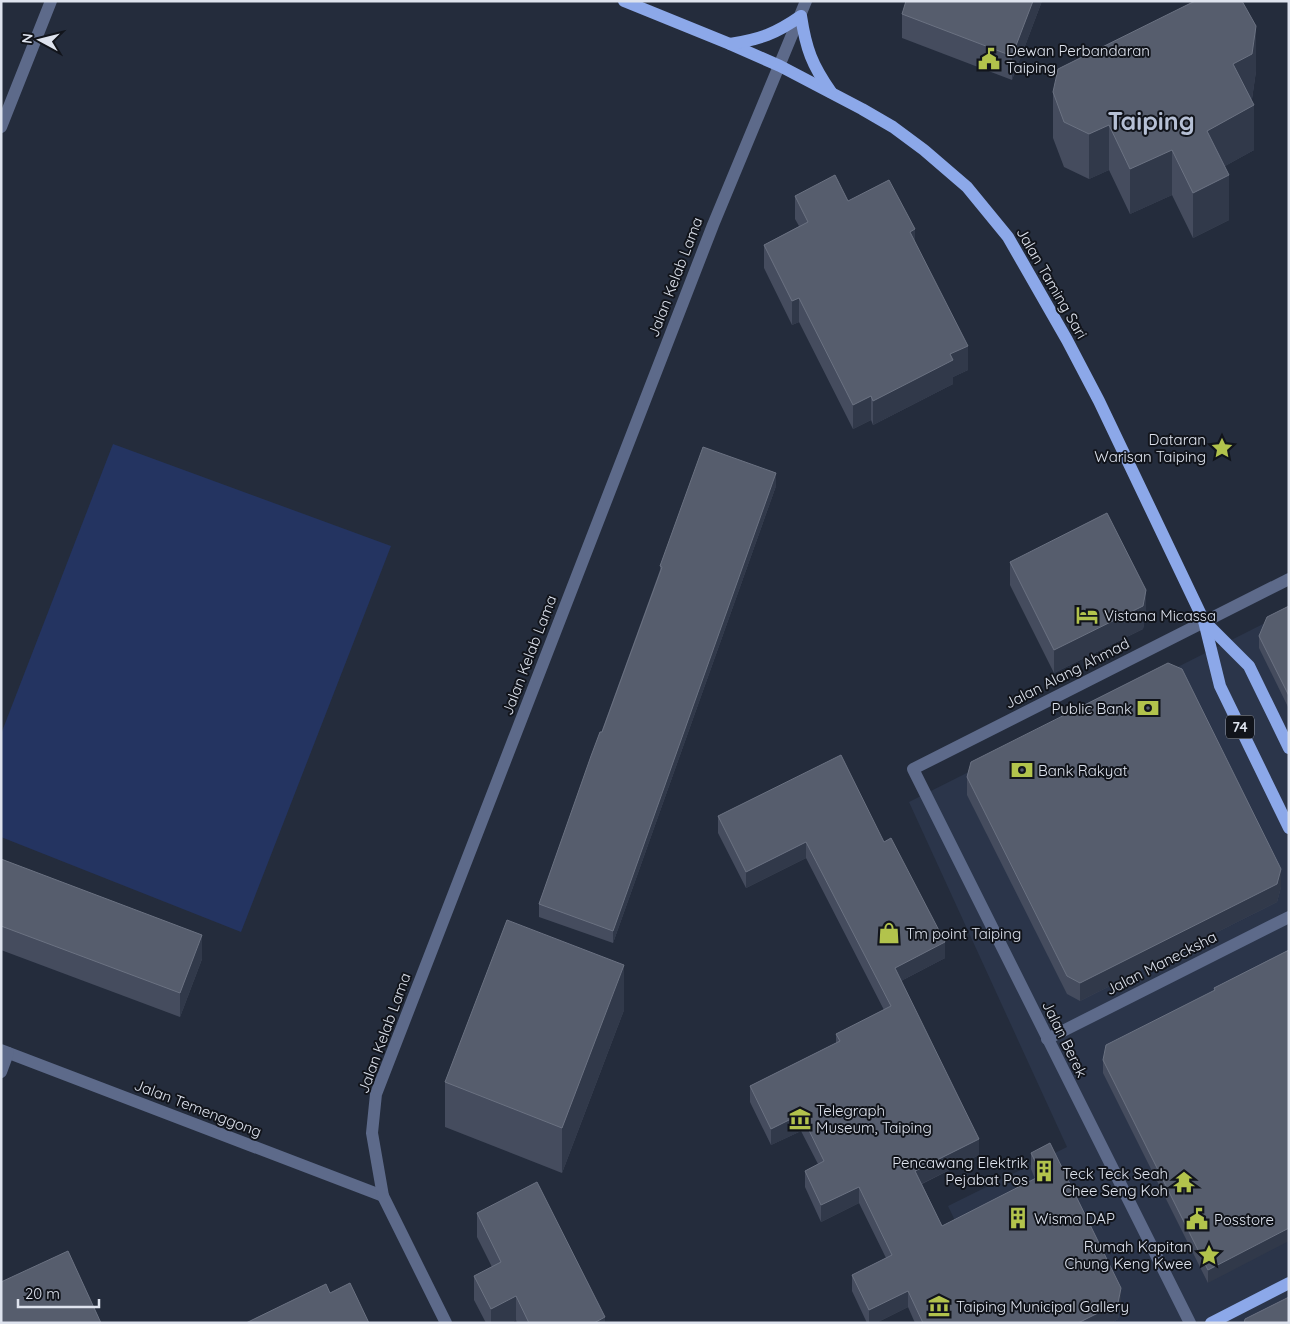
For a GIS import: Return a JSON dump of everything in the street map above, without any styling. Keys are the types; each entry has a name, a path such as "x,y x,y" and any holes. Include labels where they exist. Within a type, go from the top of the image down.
{"main road":[{"name":"Jalan Taming Sari","path":"624,1 780,66 893,128 924,150 967,187 1008,237 1067,340 1099,402 1204,621 1220,686 1289,828"},
{"path":"730,44 754,40 772,34 801,16 808,52 816,70 831,93"},
{"name":"Jalan Taming Sari","path":"1204,621 1249,666 1289,748"},
{"path":"1211,1323 1289,1283"}],"street":[{"path":"1,127 51,1"},
{"name":"Jalan Kelab Lama","path":"446,1323 383,1196 372,1133 376,1094 713,225 806,1"},
{"name":"Jalan Alang Ahmad","path":"913,769 1289,579"},
{"name":"Jalan Berek","path":"913,769 1190,1323"},
{"name":"Jalan Manecksha","path":"1047,1039 1289,917"},
{"path":"1,1072 5,1051"},
{"name":"Jalan Temenggong","path":"5,1051 383,1196"}],"shaded area":[{"path":"113,444 391,546 241,932 1,837 1,734"},
{"path":"1289,611 1289,1323 1004,1323 948,1206 1067,1147 909,802"}],"building":[{"path":"906,1 1033,1 1012,56 902,14"},
{"path":"1195,1 1242,1 1256,26 1252,54 1233,64 1254,105 1207,131 1229,175 1193,193 1172,150 1130,169 1109,125 1089,134 1064,122 1053,92 1058,69"},
{"path":"835,175 848,201 889,180 915,229 910,232 968,346 950,354 953,360 873,401 871,396 853,405 799,298 792,301 764,245 808,222 795,196"},
{"path":"703,447 776,473 613,931 539,904 591,756 600,732 602,732 662,567 660,566"},
{"path":"1107,513 1146,590 1143,606 1054,650 1010,562"},
{"path":"1289,606 1289,696 1259,636 1267,617"},
{"path":"1168,663 1182,669 1281,869 1277,884 1080,983 1067,976 967,777 971,762"},
{"path":"841,755 884,842 891,838 945,942 895,968 979,1139 915,1171 942,1226 1042,1175 1031,1153 1050,1143 1121,1288 1118,1303 1078,1323 923,1323 908,1291 869,1310 852,1275 892,1255 859,1187 821,1205 805,1171 824,1161 801,1114 771,1129 750,1086 840,1041 836,1034 891,1006 806,842 746,872 718,816"},
{"path":"1,859 202,935 180,993 1,926"},
{"path":"507,920 624,965 562,1128 445,1082"},
{"path":"1289,950 1289,1228 1208,1270 1103,1060 1106,1045"},
{"path":"537,1182 605,1317 594,1323 529,1323 516,1296 491,1309 474,1276 501,1262 477,1213"},
{"path":"68,1251 101,1323 1,1323 1,1282"},
{"path":"350,1283 369,1323 246,1323 326,1284 330,1293"},
{"path":"1289,1297 1289,1323 1244,1323 1245,1319"}],"place":[{"name":"Dewan Perbandaran Taiping","path":"989,59"},
{"name":"Dataran Warisan Taiping","path":"1222,448"},
{"name":"Vistana Micassa","path":"1087,615"},
{"name":"Public Bank","path":"1148,708"},
{"name":"Bank Rakyat","path":"1022,770"},
{"name":"Tm point Taiping","path":"889,933"},
{"name":"Telegraph Museum, Taiping","path":"800,1119"},
{"name":"Pencawang Elektrik Pejabat Pos","path":"1044,1171"},
{"name":"Teck Teck Seah Chee Seng Koh","path":"1184,1182"},
{"name":"Wisma DAP","path":"1018,1218"},
{"name":"Posstore","path":"1197,1219"},
{"name":"Rumah Kapitan Chung Keng Kwee","path":"1209,1255"},
{"name":"Taiping Municipal Gallery","path":"939,1306"}],"district":[{"name":"Taiping","path":"1151,120"}]}
